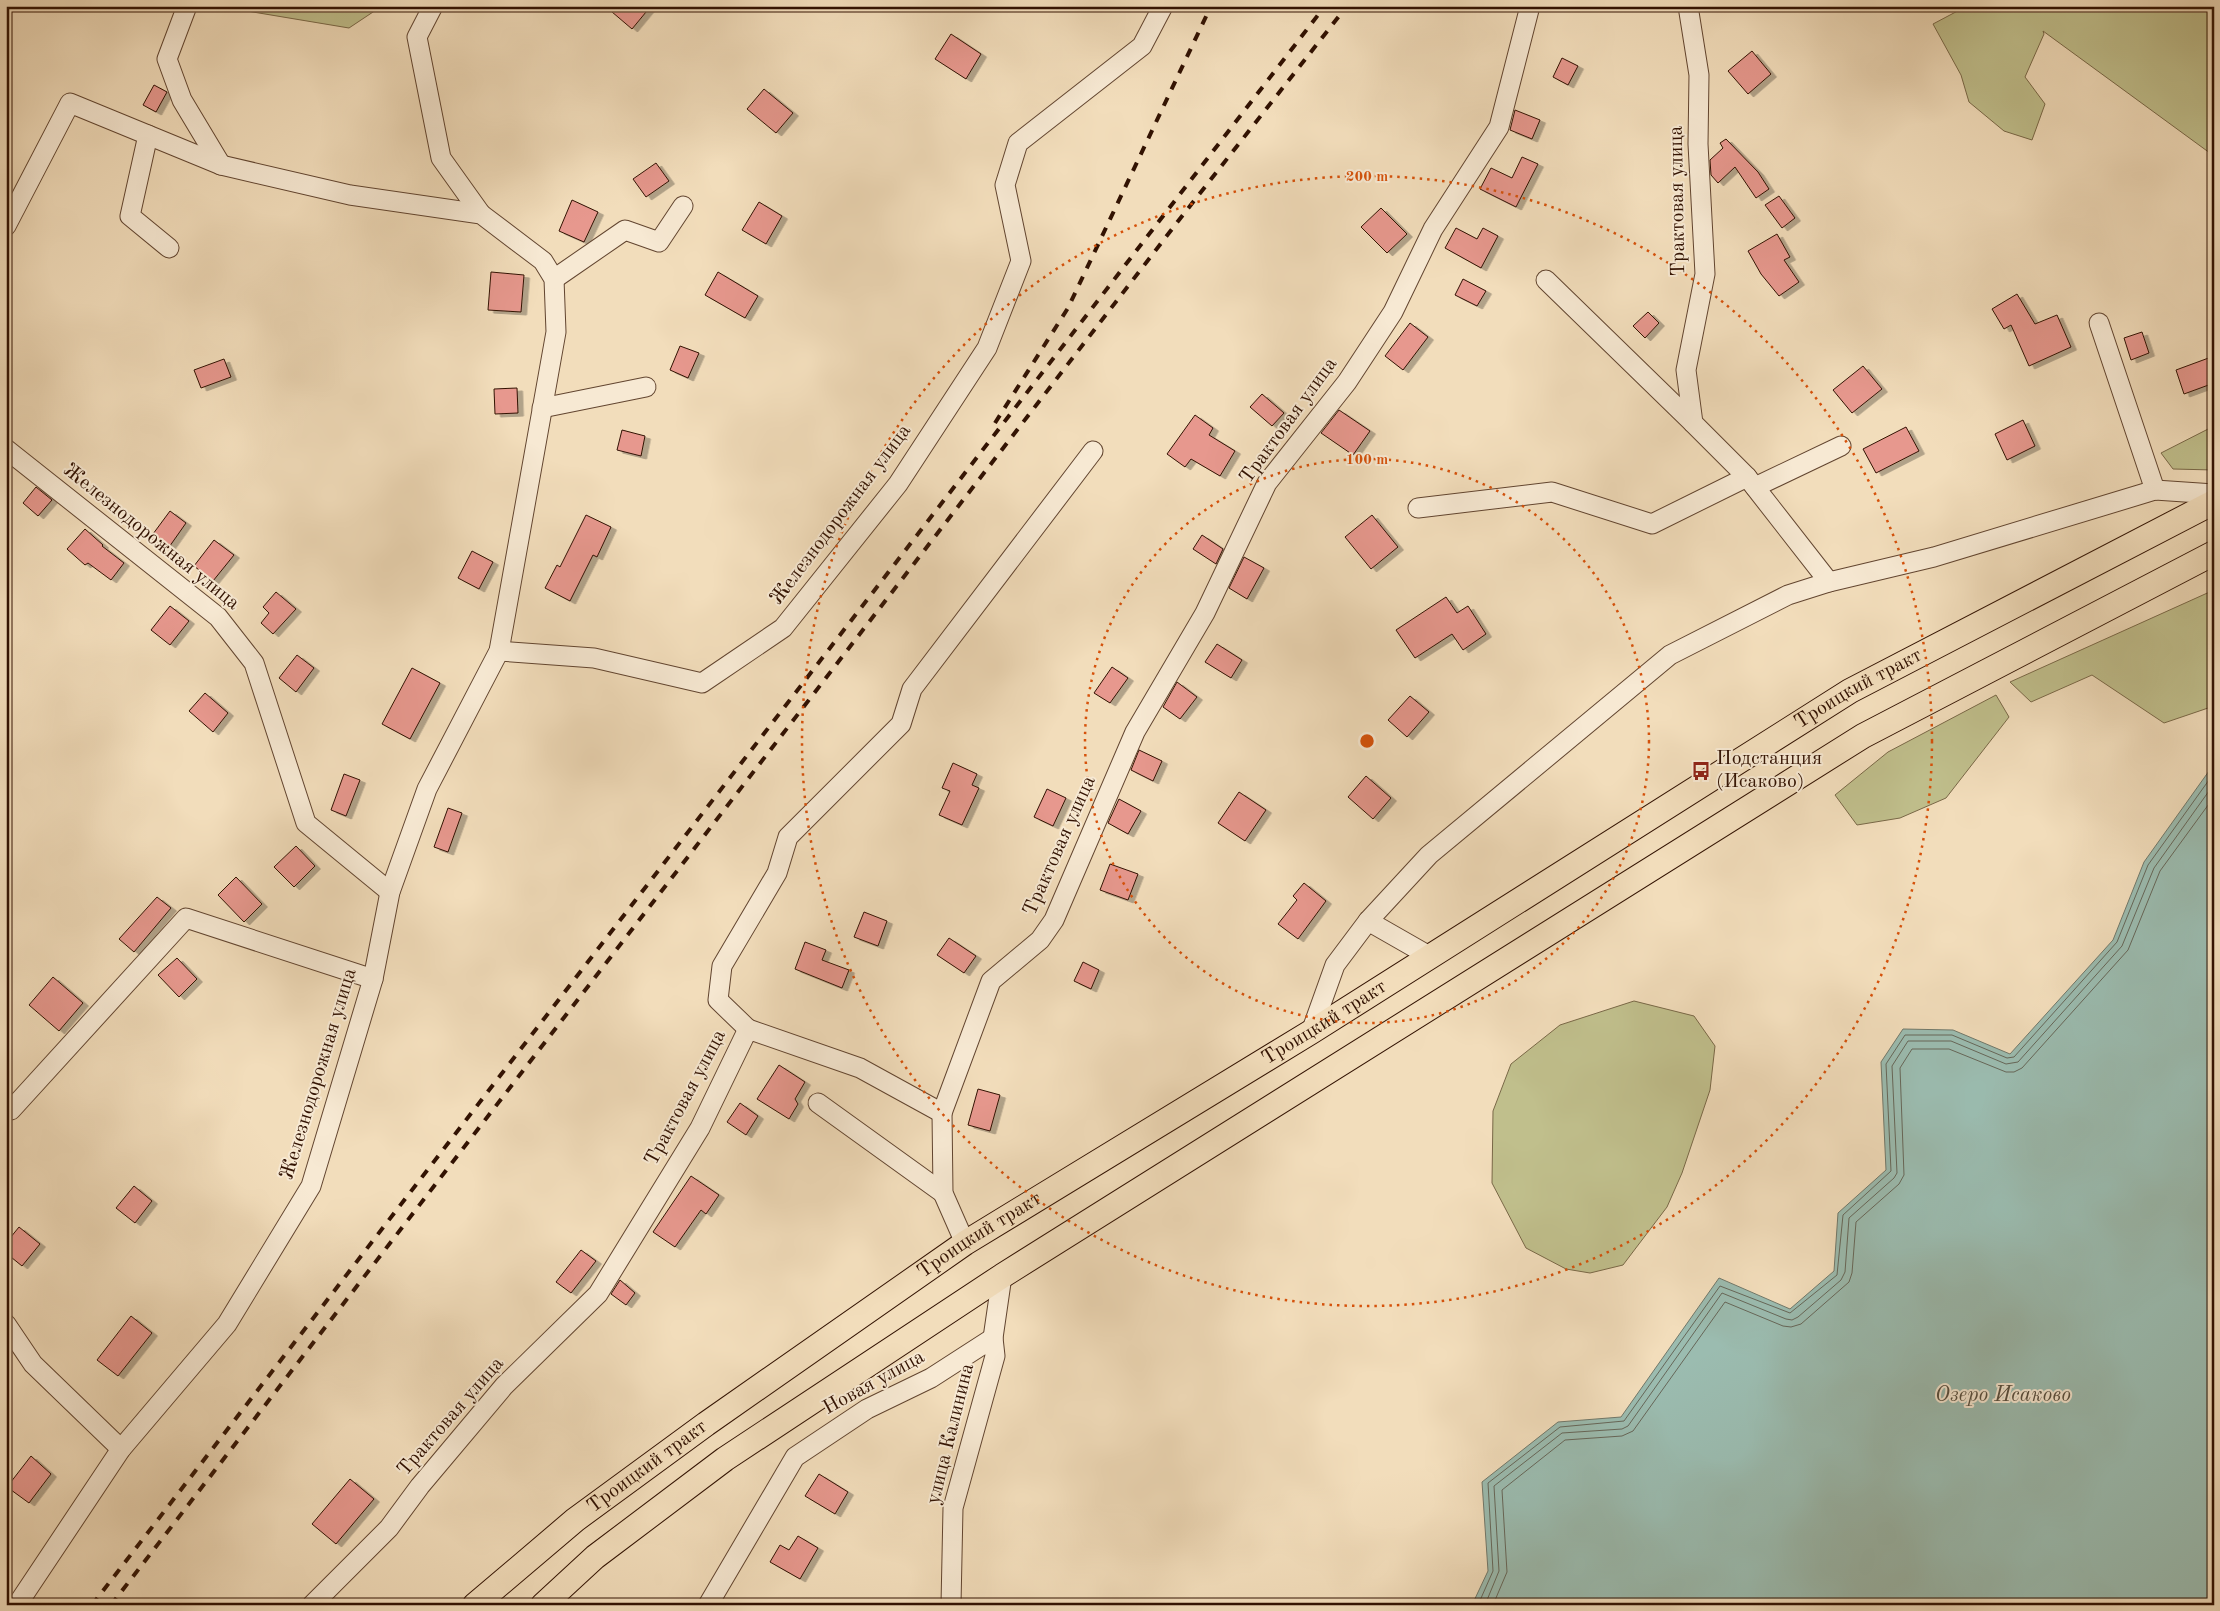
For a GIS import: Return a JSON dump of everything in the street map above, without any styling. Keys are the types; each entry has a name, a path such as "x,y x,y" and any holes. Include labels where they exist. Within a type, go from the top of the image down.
{"main road":[{"name":"Троицкий тракт","path":"475,1605 583,1514 706,1424 965,1242 1311,1032 1850,691 2214,502"},
{"name":"Троицкий тракт","path":"543,1605 595,1557 724,1459 1002,1276 1863,736 2214,553"}],"street":[{"path":"187,6 168,59 182,100 221,165"},
{"path":"433,6 418,37 441,158 481,214 543,261 554,279 625,230 659,242 683,206"},
{"name":"Железнодорожная улица","path":"499,651 594,658 702,682 783,628 898,484 987,348 1021,261 1005,185 1018,143 1142,46 1163,6"},
{"name":"Трактовая улица","path":"312,1605 388,1528 420,1486 504,1386 598,1294 700,1128 748,1029 860,1068 942,1113 991,981 1040,940 1054,920 1135,732 1205,613 1266,483 1347,382 1393,312 1434,229 1499,127 1530,6"},
{"name":"Трактовая улица","path":"1688,6 1699,75 1698,144 1705,274 1686,370 1693,423"},
{"path":"6,226 70,103 221,165 350,195 481,214"},
{"path":"148,135 130,216 169,248"},
{"name":"Железнодорожная улица","path":"17,1605 121,1449 226,1324 310,1186 373,979 390,892 427,789 499,651 556,332 554,279"},
{"path":"1546,280 1751,482 1829,582"},
{"path":"2099,323 2155,490"},
{"path":"542,408 646,387"},
{"path":"1418,508 1552,492 1652,524 1841,446"},
{"name":"Железнодорожная улица","path":"6,449 218,617 254,663 306,823 390,892"},
{"path":"748,1029 718,1000 722,966 777,874 788,838 902,724 912,689 1094,451"},
{"path":"1311,1032 1335,965 1368,921 1429,855 1670,655 1788,595 1829,582 1934,557 2155,490 2214,494"},
{"path":"6,1111 11,1110 186,918 373,979"},
{"path":"1368,921 1431,957"},
{"path":"818,1103 943,1193"},
{"path":"942,1113 943,1193 965,1242"},
{"name":"улица Калинина","path":"951,1605 952,1508 995,1356 994,1338 1002,1276"},
{"path":"6,1324 33,1364 121,1449"},
{"name":"Новая улица","path":"708,1605 795,1458 867,1409 931,1378 994,1338"}],"shaded area":[{"path":"217,6 382,6 349,28"},
{"path":"1967,6 2214,6 2214,156 2043,31 2044,34 2025,77 2045,104 2032,140 2004,131 1969,102 1961,75 1933,24"},
{"path":"2214,426 2214,470 2173,469 2161,453"},
{"path":"2214,590 2214,706 2164,723 2092,675 2031,702 2010,682"},
{"path":"1996,695 2009,717 1946,798 1900,818 1857,825 1835,795 1888,752"},
{"path":"1634,1001 1694,1016 1715,1046 1710,1090 1682,1173 1667,1207 1623,1265 1590,1273 1566,1269 1526,1248 1492,1183 1493,1111 1511,1064 1560,1025"}],"water":[{"name":"Озеро Исаково","path":"2214,764 2214,1605 1472,1605 1488,1571 1482,1482 1558,1422 1621,1417 1719,1278 1790,1309 1834,1271 1838,1213 1886,1170 1881,1062 1903,1029 1953,1030 2010,1054 2113,940 2144,862"}],"building":[{"path":"605,6 651,6 632,29"},
{"path":"951,34 981,54 966,79 935,59"},
{"path":"1752,51 1771,74 1748,94 1728,71"},
{"path":"1562,58 1578,66 1568,85 1553,77"},
{"path":"154,85 167,92 156,112 143,105"},
{"path":"764,89 793,113 776,133 747,109"},
{"path":"1515,110 1540,120 1532,139 1510,130"},
{"path":"1726,139 1758,172 1769,189 1756,198 1735,167 1718,183 1711,175 1710,160 1723,148 1720,143"},
{"path":"1522,157 1538,164 1516,207 1480,189 1491,168 1512,178"},
{"path":"656,163 669,181 646,197 633,179"},
{"path":"1779,196 1795,218 1782,228 1765,205"},
{"path":"572,200 598,212 584,242 559,231"},
{"path":"759,202 782,216 766,244 742,230"},
{"path":"1381,208 1407,234 1387,253 1361,227"},
{"path":"1456,228 1477,239 1483,228 1498,236 1481,268 1445,248"},
{"path":"1777,234 1790,257 1784,260 1799,282 1779,296 1761,274 1748,251"},
{"path":"491,272 524,275 521,312 488,310"},
{"path":"718,272 758,296 745,318 705,295"},
{"path":"1463,279 1486,291 1477,306 1455,295"},
{"path":"2017,294 2035,324 2057,315 2071,347 2029,366 2011,325 2004,329 1992,309"},
{"path":"1648,312 1659,323 1645,338 1633,326"},
{"path":"1410,323 1428,337 1403,370 1385,356"},
{"path":"2142,332 2149,353 2131,360 2124,338"},
{"path":"680,346 699,353 688,378 670,370"},
{"path":"2214,356 2214,383 2184,394 2176,370"},
{"path":"224,359 231,377 201,388 194,370"},
{"path":"1863,366 1882,389 1852,413 1833,390"},
{"path":"517,388 518,413 495,414 494,389"},
{"path":"1262,394 1284,413 1272,426 1250,407"},
{"path":"1339,410 1370,431 1353,455 1321,433"},
{"path":"1195,415 1213,428 1209,435 1235,451 1220,476 1191,459 1185,467 1167,454"},
{"path":"2023,420 2035,446 2007,460 1995,434"},
{"path":"1906,427 1919,451 1876,473 1863,449"},
{"path":"622,430 645,436 641,456 617,450"},
{"path":"36,487 52,500 38,516 23,503"},
{"path":"170,511 186,523 167,550 150,538"},
{"path":"586,515 611,527 597,557 593,555 570,601 545,588 557,565 560,567"},
{"path":"1372,515 1398,547 1371,569 1345,537"},
{"path":"85,529 102,546 124,563 111,580 88,563 85,565 67,549"},
{"path":"1202,535 1223,549 1216,564 1193,549"},
{"path":"214,540 234,555 213,581 194,566"},
{"path":"472,551 493,562 479,589 458,578"},
{"path":"1244,557 1264,568 1247,599 1229,588"},
{"path":"276,592 296,609 273,634 261,623 269,613 263,607"},
{"path":"1446,597 1457,613 1468,606 1486,634 1463,650 1452,634 1415,658 1396,630"},
{"path":"170,606 189,621 170,645 151,630"},
{"path":"1217,644 1242,660 1231,678 1205,662"},
{"path":"297,655 314,668 296,692 279,678"},
{"path":"1112,667 1128,678 1110,703 1094,693"},
{"path":"412,668 440,683 410,739 382,724"},
{"path":"1177,682 1197,697 1180,719 1163,707"},
{"path":"205,693 228,713 213,732 189,711"},
{"path":"1410,696 1429,712 1407,737 1388,720"},
{"path":"1139,750 1162,761 1153,781 1131,770"},
{"path":"953,763 977,774 972,785 979,788 962,825 939,815 950,791 942,788"},
{"path":"344,774 360,780 346,816 331,810"},
{"path":"1366,776 1391,798 1373,819 1348,797"},
{"path":"1047,789 1066,798 1053,826 1034,817"},
{"path":"1239,792 1266,810 1245,841 1218,823"},
{"path":"1119,799 1141,811 1128,834 1108,823"},
{"path":"448,808 462,813 448,852 434,847"},
{"path":"296,846 315,866 294,887 274,867"},
{"path":"1110,864 1138,874 1128,900 1100,890"},
{"path":"236,877 262,904 244,922 218,895"},
{"path":"1304,883 1326,901 1298,939 1278,924 1297,900 1293,896"},
{"path":"157,897 171,908 134,952 119,939"},
{"path":"864,912 887,921 878,946 854,937"},
{"path":"949,938 976,956 964,973 937,955"},
{"path":"805,942 826,950 822,960 849,970 842,988 795,969"},
{"path":"177,958 197,979 179,997 158,975"},
{"path":"1083,962 1099,970 1091,989 1074,981"},
{"path":"53,977 83,1003 59,1031 29,1005"},
{"path":"779,1065 805,1082 795,1099 798,1104 789,1119 757,1099"},
{"path":"978,1089 1000,1095 990,1131 968,1125"},
{"path":"740,1103 758,1116 746,1135 727,1122"},
{"path":"691,1176 719,1195 706,1214 701,1210 675,1247 653,1232"},
{"path":"134,1186 152,1201 135,1223 116,1208"},
{"path":"19,1227 40,1244 22,1266 6,1253 6,1243"},
{"path":"581,1250 596,1261 571,1293 556,1282"},
{"path":"620,1280 635,1293 626,1305 611,1294"},
{"path":"131,1316 152,1333 118,1376 97,1360"},
{"path":"31,1456 51,1474 29,1503 7,1487"},
{"path":"819,1474 848,1492 835,1514 805,1496"},
{"path":"350,1479 374,1499 336,1544 312,1524"},
{"path":"798,1536 818,1548 800,1579 770,1562 780,1545 789,1550"}],"railway":[{"path":"995,423 1068,308 1211,6"},
{"path":"92,1605 1325,6"},
{"path":"111,1605 1179,220 1347,6"}],"place":[{"name":"Подстанция (Исаково)","path":"1701,771"}]}
